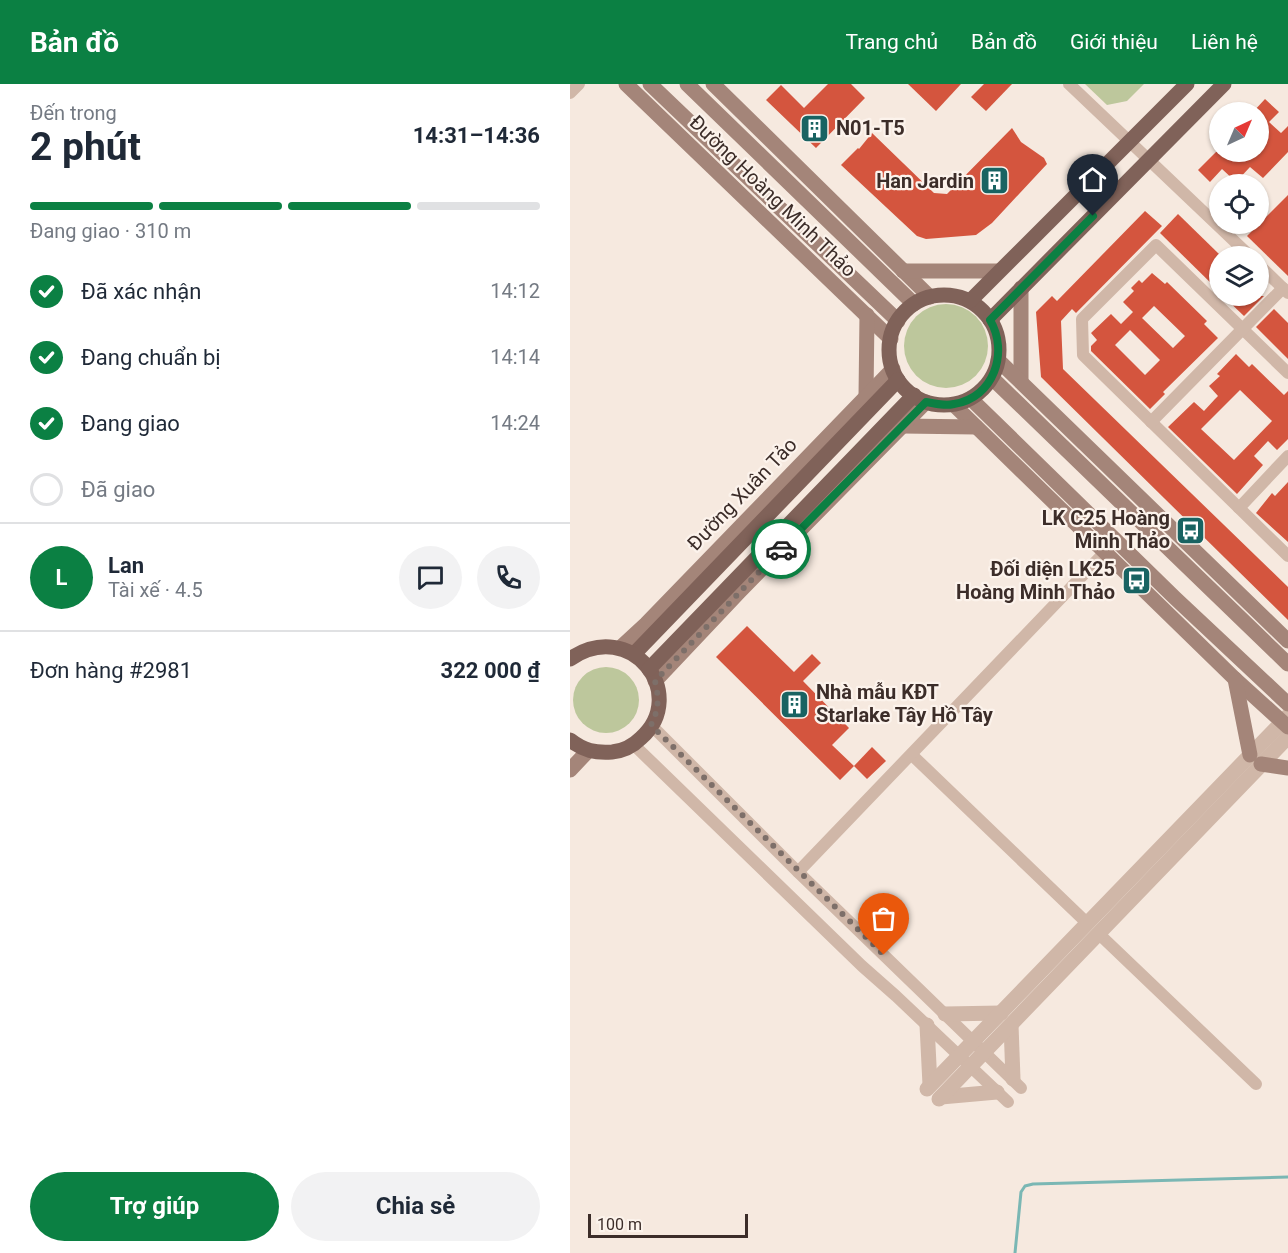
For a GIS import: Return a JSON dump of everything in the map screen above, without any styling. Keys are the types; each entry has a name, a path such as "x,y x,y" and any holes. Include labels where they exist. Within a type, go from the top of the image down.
{"main road":[{"name":"Đường Hoàng Minh Thảo","path":"626,84 891,339"},
{"name":"Đường Hoàng Minh Thảo","path":"650,84 898,321"},
{"name":"Đường Hoàng Minh Thảo","path":"687,84 914,304"},
{"name":"Đường Hoàng Minh Thảo","path":"713,84 930,297"},
{"path":"970,301 1187,84"},
{"path":"990,320 1224,84"},
{"path":"903,270 998,271"},
{"path":"1020,288 1022,382"},
{"path":"935,295 954,295 970,301 986,314 996,330 1000,348 992,378 971,399 954,405 944,405 920,399 896,375 889,346 893,328 903,312 914,304 935,295"},
{"path":"866,396 867,315"},
{"path":"998,360 1286,637 1270,646"},
{"name":"Đường Xuân Tảo","path":"627,651 646,624 866,396 896,375"},
{"name":"Đường Xuân Tảo","path":"627,651 896,375"},
{"path":"992,378 1288,664"},
{"path":"652,675 739,592 902,426 920,399"},
{"path":"652,675 920,399"},
{"path":"971,399 1170,604 1235,679 1287,726"},
{"path":"954,405 1106,551 1288,704"},
{"path":"902,426 976,427"},
{"path":"570,770 576,747 617,752 634,745 648,733 656,717 659,699 652,675 627,651 607,646 594,647 571,656"},
{"path":"1235,679 1255,763 1288,768"}],"street":[{"path":"570,93 579,84"},
{"path":"1069,84 1240,246"},
{"path":"1288,373 1156,244 1082,319 1083,355 1288,556"},
{"path":"1151,422 1242,329 1285,290 1269,275"},
{"path":"1239,508 1288,456"},
{"path":"798,872 1106,551"},
{"path":"651,725 798,872 1017,1084"},
{"path":"927,1025 928,1087 1000,1013 1093,928 1255,763 1287,726"},
{"path":"634,745 854,958 1002,1097"},
{"path":"912,755 1256,1084"},
{"path":"1002,1097 940,1098 1011,1025 1093,928"},
{"path":"945,1014 1000,1013"},
{"path":"1011,1025 1017,1084"}],"green space":[{"path":"1085,84 1144,84 1127,101 1107,105"},
{"path":"946,304 962,307 976,316 985,330 988,346 985,362 976,376 962,385 946,388 930,385 916,376 907,362 904,346 907,330 916,316 930,307"},
{"path":"606,667 619,670 629,677 636,687 639,700 636,713 629,723 619,730 606,733 593,730 583,723 576,713 573,700 576,687 583,677 593,670"}],"building":[{"name":"N01-T5","path":"828,84 851,84 865,98 816,148 766,100 781,85 804,108"},
{"path":"908,84 961,84 936,111"},
{"path":"984,84 1012,84 986,111 971,97"},
{"path":"1269,103 1279,112 1269,122"},
{"path":"1269,122 1281,133 1288,126 1288,152 1267,174 1258,174 1250,167 1243,174 1227,174 1222,169 1217,174 1209,174 1209,181 1198,170 1209,159 1209,162 1269,162"},
{"name":"Han Jardin","path":"1012,128 1021,142 1044,158 1047,164 992,223 976,235 926,239 917,236 841,165 872,133 934,193 947,194"},
{"path":"1288,195 1288,276 1269,257 1269,246 1257,246 1247,236 1249,234 1269,234 1269,214"},
{"path":"1145,211 1162,226 1076,313 1072,309 1061,321 1063,369 1288,587 1288,620 1041,377 1036,312 1052,296 1057,301"},
{"path":"1178,214 1211,246 1209,281 1160,233"},
{"path":"1152,273 1165,284 1167,282 1207,321 1204,324 1218,338 1163,392 1165,394 1150,409 1091,351 1091,346 1097,340 1091,333 1111,314 1121,324 1133,312 1123,302 1134,291 1131,288 1139,280 1142,283","holes":["1154,306 1185,336 1173,348 1142,318","1130,330 1160,360 1145,375 1115,345"]},
{"path":"1234,306 1254,306 1244,316"},
{"path":"1274,309 1288,323 1288,359 1256,327"},
{"path":"1236,354 1249,367 1252,364 1284,395 1288,391 1288,439 1277,450 1268,441 1254,456 1263,465 1237,494 1168,427 1194,402 1204,411 1218,396 1209,386 1220,376 1217,374","holes":["1240,390 1272,421 1234,460 1201,429"]},
{"path":"1288,482 1288,542 1256,513 1272,493 1275,496"},
{"name":"Nhà mẫu KĐT Starlake Tây Hồ Tây","path":"747,626 794,672 812,654 821,663 803,681 849,728 832,745 854,766 840,780 716,657"},
{"path":"872,747 886,761 867,779 854,766"}],"waterway":[{"path":"1015,1253 1021,1192 1025,1186 1288,1177"}],"way so far":[{"path":"781,549 655,681 659,699 656,717 651,725 884,955"}],"place":[{"name":"N01-T5","path":"815,128"},
{"name":"Han Jardin","path":"995,181"},
{"name":"LK C25 Hoàng Minh Thảo","path":"1191,530"},
{"name":"Đối diện LK25 Hoàng Minh Thảo","path":"1136,581"},
{"name":"Nhà mẫu KĐT Starlake Tây Hồ Tây","path":"795,704"}],"route":[{"path":"781,549 926,402 944,405 962,403 971,399 990,382 998,366 1000,348 996,330 990,320 1093,216"}]}
